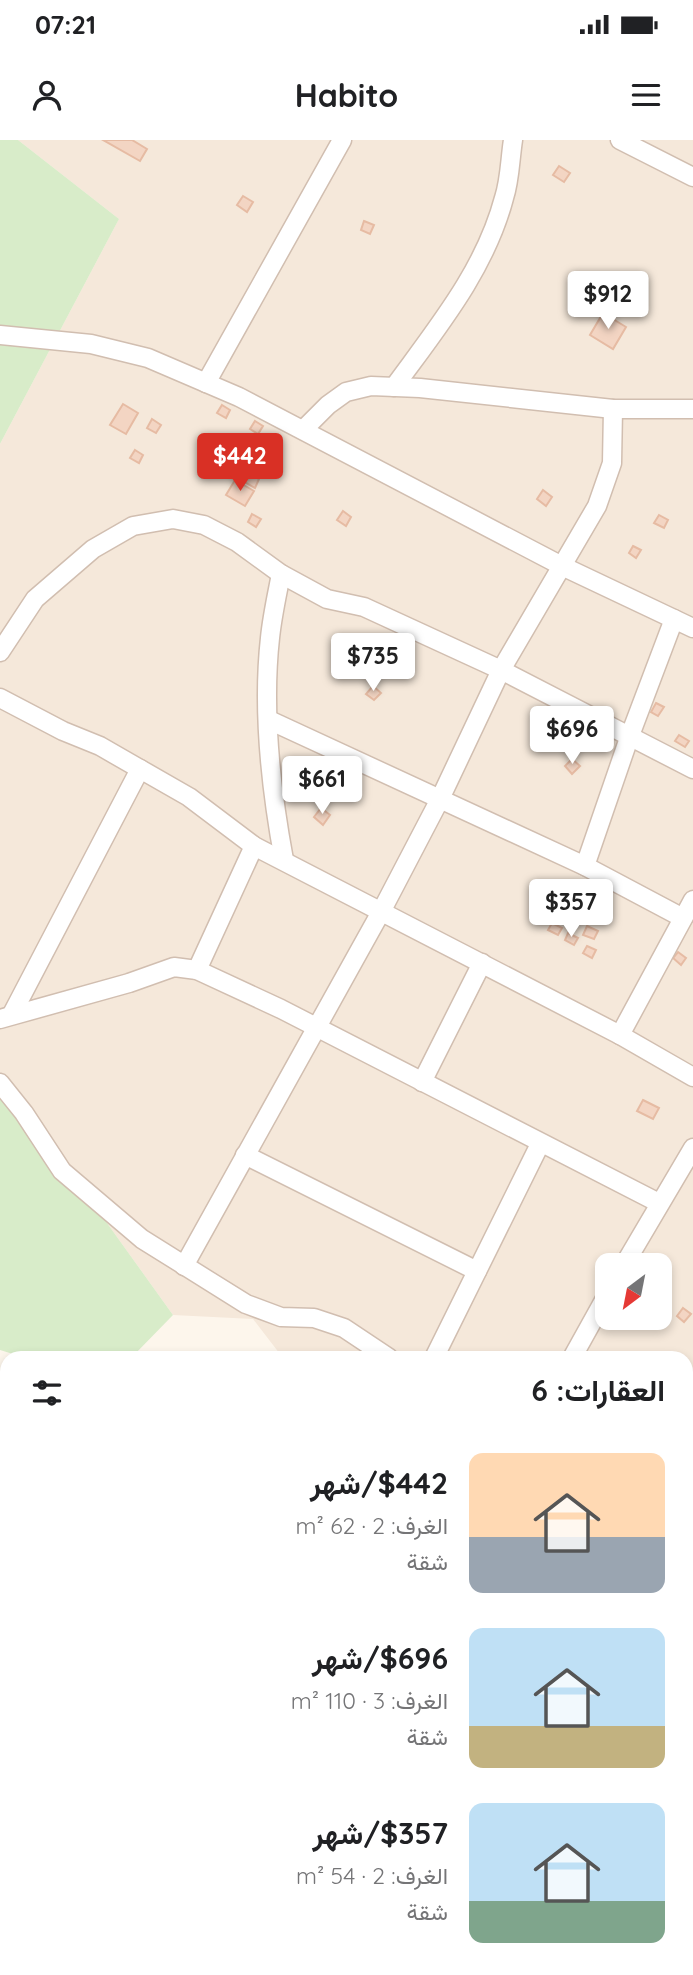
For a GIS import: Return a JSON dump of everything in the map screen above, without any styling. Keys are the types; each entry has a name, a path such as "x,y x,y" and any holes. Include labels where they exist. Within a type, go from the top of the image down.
{"street":[{"path":"206,383 342,140"},
{"path":"394,387 461,295 491,240 505,196 513,140"},
{"path":"620,140 693,177"},
{"path":"0,335 91,344 148,358 240,397 562,566 693,628"},
{"path":"303,430 328,405 346,392 371,386 613,410 693,409"},
{"path":"184,1266 382,911 440,799 500,670 597,506 612,463 613,410"},
{"path":"0,652 36,599 93,549 134,526 173,519 204,525 237,542 281,574 327,599 364,607 500,670 693,769"},
{"path":"281,574 270,638 267,696 272,797 284,860"},
{"path":"585,866 674,619"},
{"path":"0,698 63,731 100,746 189,797 254,846 620,1035 693,1077"},
{"path":"269,720 585,866 684,918"},
{"path":"6,1017 140,769"},
{"path":"197,970 254,846"},
{"path":"620,1035 693,900"},
{"path":"422,1082 482,963"},
{"path":"6,1017 130,983 174,967 197,970 315,1027 659,1203"},
{"path":"0,1083 24,1113 62,1171 142,1239 246,1304 281,1317 314,1318 344,1328 378,1351"},
{"path":"437,1351 540,1143"},
{"path":"631,1253 693,1148"},
{"path":"245,1155 477,1271"},
{"path":"576,1351 595,1317"}],"shaded area":[{"path":"18,140 693,140 693,1351 278,1351 253,1319 173,1315 0,1074 0,444 119,219"}],"green space":[{"path":"0,140 18,140 119,219 0,444"},
{"path":"0,1074 173,1315 138,1351 0,1350"}],"building":[{"path":"103,140 132,140 147,149 140,161"},
{"path":"559,166 570,173 564,182 553,175"},
{"path":"243,196 253,202 247,212 237,205"},
{"path":"364,221 374,225 370,234 361,230"},
{"path":"603,313 626,327 613,349 590,335"},
{"path":"123,404 138,413 126,434 110,425"},
{"path":"222,405 230,410 226,418 217,413"},
{"path":"152,419 161,425 156,433 147,428"},
{"path":"255,421 263,426 258,434 250,429"},
{"path":"135,450 143,455 139,463 130,458"},
{"path":"247,473 259,479 255,488 243,481"},
{"path":"235,480 254,491 245,506 226,495"},
{"path":"543,490 552,497 546,506 537,499"},
{"path":"343,511 351,517 346,526 337,520"},
{"path":"252,514 261,519 256,527 248,522"},
{"path":"659,515 668,520 664,528 654,523"},
{"path":"633,546 641,550 636,558 629,553"},
{"path":"373,686 381,693 374,700 366,694"},
{"path":"656,703 664,707 658,716 651,712"},
{"path":"679,735 689,741 685,747 675,741"},
{"path":"572,759 580,766 572,774 565,766"},
{"path":"321,808 330,815 323,825 314,817"},
{"path":"552,923 562,928 558,935 548,930"},
{"path":"587,926 598,931 594,939 583,935"},
{"path":"568,933 578,938 574,945 565,940"},
{"path":"587,946 596,950 592,958 583,953"},
{"path":"678,952 686,958 681,965 673,958"},
{"path":"643,1100 659,1108 653,1119 637,1111"},
{"path":"683,1308 691,1314 684,1322 677,1316"}]}
